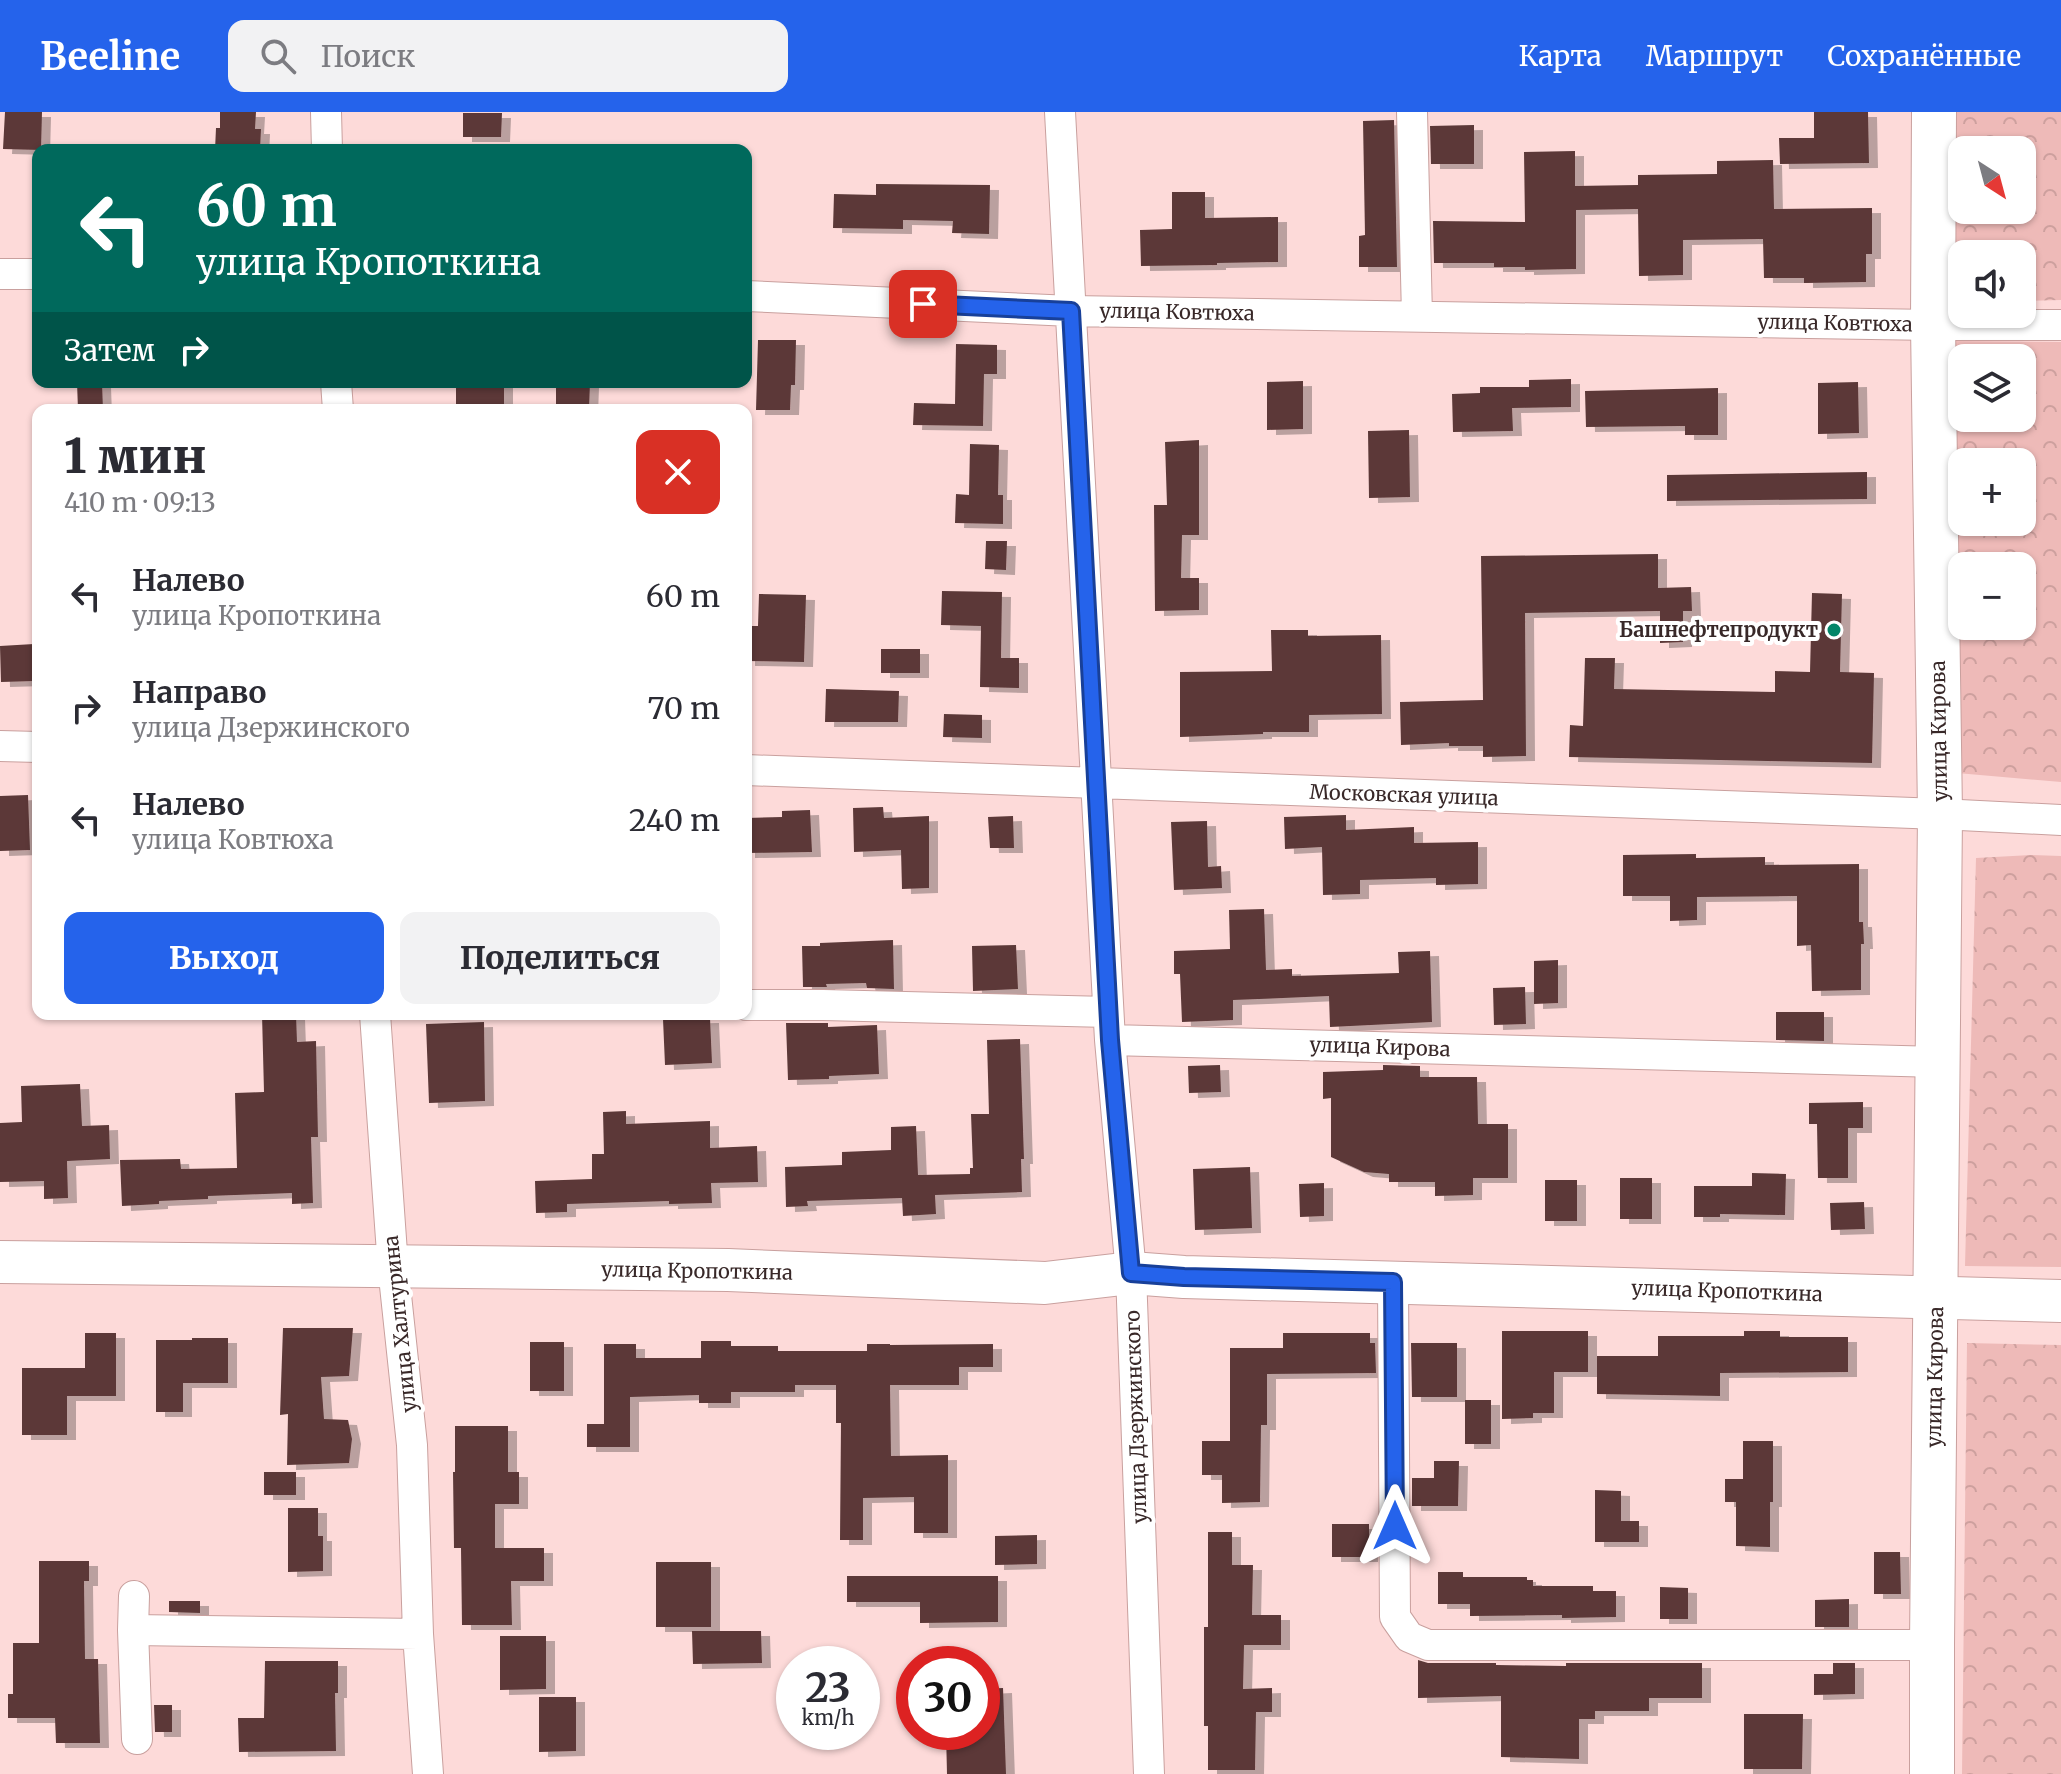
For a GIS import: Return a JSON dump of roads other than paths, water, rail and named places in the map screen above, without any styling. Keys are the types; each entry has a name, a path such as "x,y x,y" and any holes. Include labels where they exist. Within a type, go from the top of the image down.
{"main road":[{"name":"улица Кирова","path":"1932,1774 1940,814 1933,325 1934,112"},
{"name":"улица Кропоткина","path":"0,1262 728,1270 1045,1283 1131,1273 1184,1277 2061,1301"}],"street":[{"path":"326,112 327,144"},
{"name":"улица Дзержинского","path":"1060,112 1109,1026 1131,1273 1149,1774"},
{"path":"1412,112 1417,316"},
{"path":"0,274 32,274"},
{"name":"улица Ковтюха","path":"752,296 1071,311 2061,325"},
{"path":"0,746 32,747"},
{"name":"Московская улица","path":"752,770 2061,820"},
{"path":"752,1005 823,1005 1109,1026"},
{"name":"улица Халтурина","path":"375,1020 393,1267 412,1445 418,1634 428,1774"},
{"name":"улица Кирова","path":"1109,1026 1939,1062"},
{"path":"1393,1282 1395,1617 1409,1637 1428,1645 1932,1645"},
{"path":"134,1596 137,1739"},
{"path":"133,1630 418,1634"}],"place":[{"name":"Башнефтепродукт","path":"1834,630"}]}
